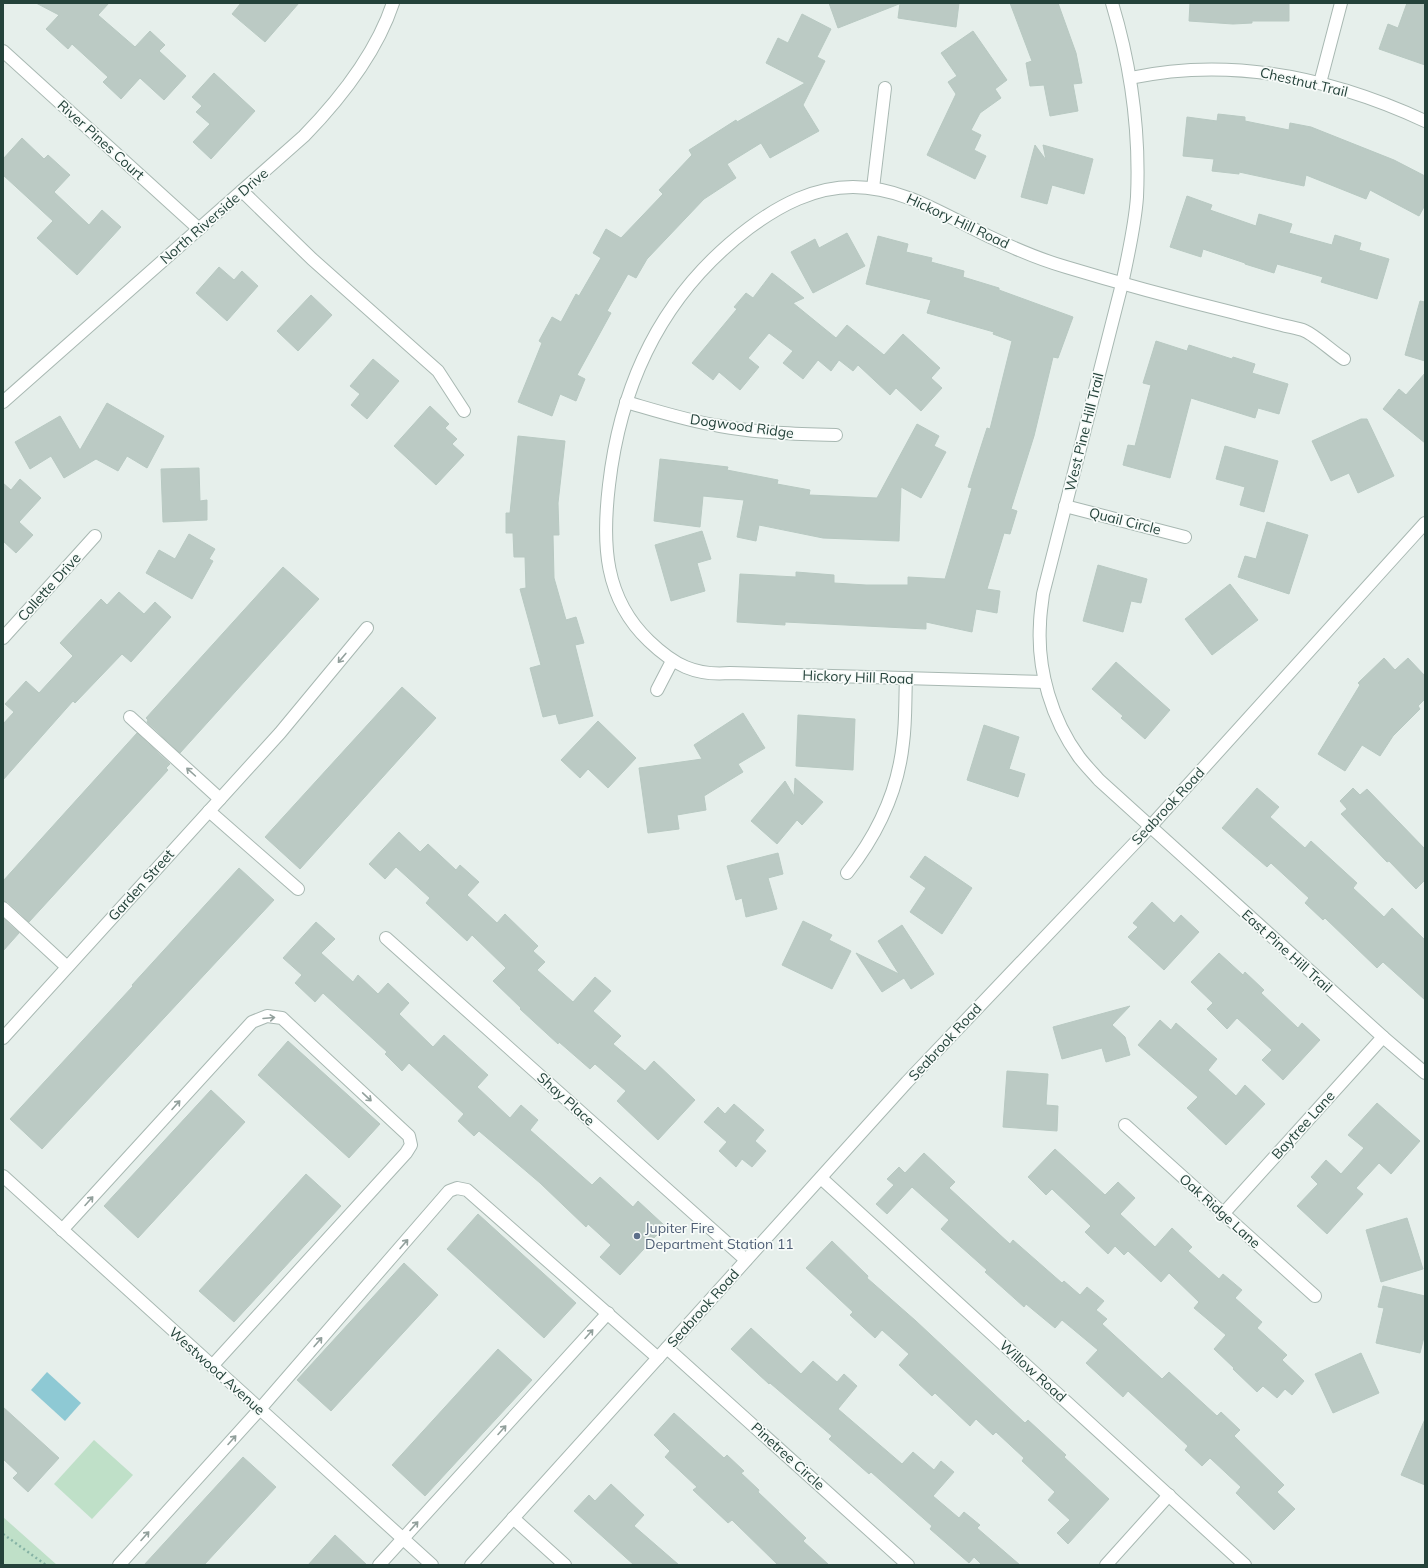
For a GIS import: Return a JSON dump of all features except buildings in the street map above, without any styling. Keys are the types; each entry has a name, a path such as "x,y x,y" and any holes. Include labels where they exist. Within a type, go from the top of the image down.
{"street":[{"name":"North Riverside Drive","path":"3,402 304,136 335,104 361,68 380,33 393,3"},
{"name":"West Pine Hill Trail","path":"1112,3 1130,78 1135,110 1137,145 1136,197 1133,233 1122,284 1043,594 1040,625 1041,656 1045,682 1051,701 1063,730 1079,756 1099,780 1150,827"},
{"path":"1320,83 1341,3"},
{"name":"River Pines Court","path":"3,51 199,229"},
{"name":"Chestnut Trail","path":"1130,78 1160,72 1220,69 1260,71 1320,83 1362,96 1425,121"},
{"path":"873,188 885,88"},
{"name":"Hickory Hill Road","path":"1045,682 730,673 715,674 701,672 686,668 672,661 661,653 630,620 616,593 611,579 607,550 606,504 612,458 626,402 641,361 662,322 683,292 707,265 728,244 763,218 804,196 852,187 873,188 910,197 991,238 1060,266 1122,284 1305,331 1344,360"},
{"path":"242,191 312,259 438,371 464,412"},
{"name":"Dogwood Ridge","path":"626,402 682,418 721,426 779,434 836,435"},
{"name":"Quail Circle","path":"1065,506 1185,537"},
{"name":"Seabrook Road","path":"471,1565 821,1178 975,1010 1150,827 1425,523"},
{"name":"Collette Drive","path":"3,638 95,536"},
{"name":"Garden Street","path":"3,1038 280,733 367,628"},
{"path":"657,690 672,661"},
{"path":"847,873 875,834 888,804 898,774 903,742 906,678"},
{"path":"130,717 220,799"},
{"path":"209,811 298,889"},
{"name":"East Pine Hill Trail","path":"1150,827 1425,1073"},
{"path":"3,908 67,967"},
{"name":"Shay Place","path":"386,938 746,1260"},
{"path":"62,1230 252,1022 267,1016 282,1018 409,1136 411,1145 406,1153 212,1366"},
{"name":"Baytree Lane","path":"1223,1214 1383,1037"},
{"name":"Oak Ridge Lane","path":"1125,1125 1315,1296"},
{"name":"Westwood Avenue","path":"3,1176 432,1565"},
{"name":"Willow Road","path":"821,1178 1245,1565"},
{"path":"119,1565 260,1409 449,1191 457,1188 467,1190 658,1358"},
{"path":"379,1565 608,1313"},
{"name":"Pinetree Circle","path":"667,1348 908,1565"},
{"path":"1106,1565 1169,1495"},
{"path":"513,1518 565,1565"}],"path":[{"path":"3,1534 46,1565"}],"green space":[{"path":"94,1440 133,1475 92,1519 54,1484"},
{"path":"3,1517 57,1565 3,1565"}],"water":[{"path":"47,1372 81,1403 65,1421 31,1390"}],"place":[{"name":"Jupiter Fire Department Station 11","path":"637,1236"}]}
